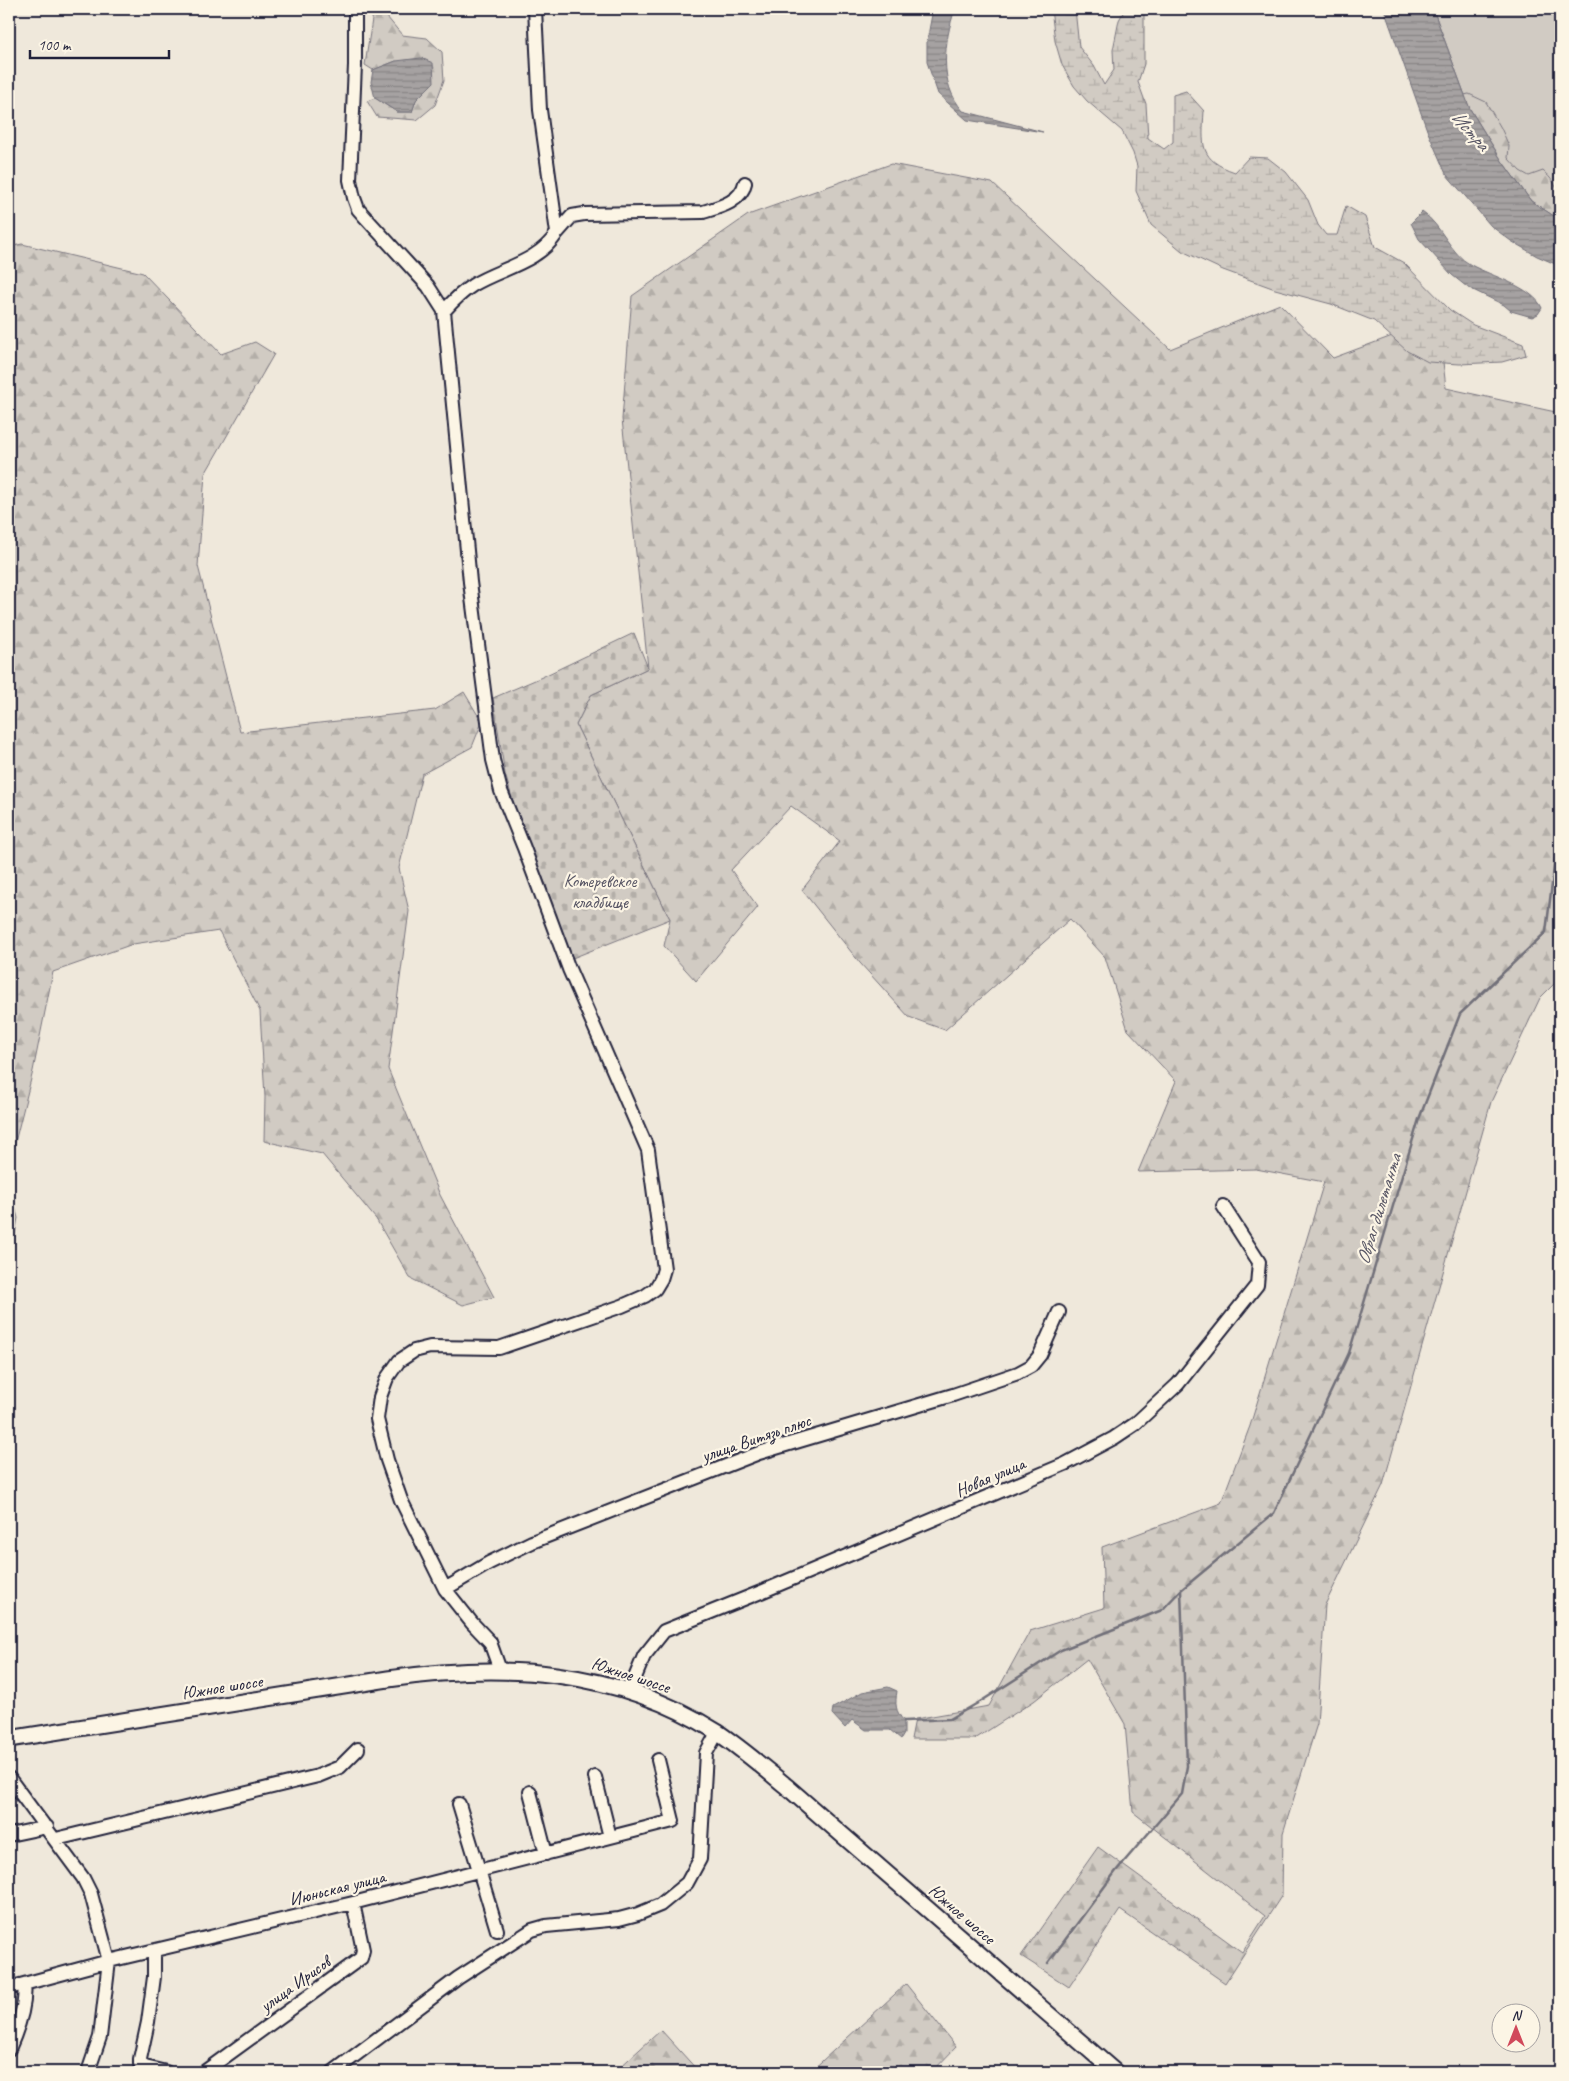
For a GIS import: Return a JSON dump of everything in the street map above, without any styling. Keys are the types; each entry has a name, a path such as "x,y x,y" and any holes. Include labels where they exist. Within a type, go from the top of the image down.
{"main road":[{"name":"Южное шоссе","path":"9,1739 400,1678 500,1670 567,1676 629,1692 676,1710 717,1733 786,1786 1114,2072"}],"street":[{"path":"355,9 355,65 350,180 354,198 358,209 428,286 444,311 470,582 494,760 501,792 569,969 648,1150 664,1269 661,1279 654,1289 645,1296 622,1306 499,1348 430,1347 414,1351 399,1361 387,1378 380,1396 378,1419 387,1460 401,1500 445,1588 490,1642 500,1670"},
{"path":"535,9 540,110 557,233"},
{"path":"444,311 473,285 509,270 536,255 572,216 584,214 703,212 722,207 738,197 744,190 745,183"},
{"name":"Новая улица","path":"629,1692 644,1656 664,1631 1064,1464 1114,1438 1135,1424 1178,1384 1257,1285 1260,1262 1223,1206"},
{"name":"улица Витязь плюс","path":"445,1588 489,1562 532,1542 758,1453 954,1395 1018,1373 1031,1366 1040,1355 1059,1312"},
{"path":"333,2072 458,1978 532,1930 546,1926 619,1919 660,1905 674,1895 686,1883 700,1859 706,1753 717,1733"},
{"path":"56,1839 318,1776 340,1766 358,1749"},
{"name":"Июньская улица","path":"9,1988 109,1961 353,1903 673,1821 658,1760"},
{"path":"595,1777 610,1837"},
{"path":"9,1778 84,1878 91,1894 109,1961 100,2037 88,2072"},
{"path":"530,1792 546,1854"},
{"path":"459,1804 497,1930"},
{"path":"9,1835 47,1827"},
{"name":"улица Ирисов","path":"204,2072 360,1958 363,1950 353,1903"},
{"path":"154,1951 154,1977 140,2064 166,2072"},
{"path":"9,2050 21,2012 25,1993 24,1984"}],"green space":[{"path":"1051,9 1075,9 1079,47 1094,66 1104,85 1114,70 1113,50 1119,20 1125,9 1144,9 1144,64 1138,82 1146,104 1148,138 1164,149 1173,142 1173,95 1186,91 1204,111 1203,142 1205,150 1215,162 1235,172 1249,157 1268,158 1286,172 1308,200 1318,225 1326,235 1337,235 1346,206 1365,217 1375,247 1404,263 1450,310 1473,325 1523,344 1526,355 1502,362 1460,364 1428,362 1407,351 1374,321 1331,304 1275,289 1223,270 1182,251 1151,225 1136,191 1137,166 1122,131 1087,101 1074,86 1062,65 1055,41"},
{"path":"1433,9 1560,9 1560,220 1502,161 1470,109"},
{"path":"382,11 402,35 427,38 442,52 444,80 435,105 417,120 377,117 367,101 375,98 397,112 412,112 416,100 434,82 396,61 373,70 365,65 373,13"},
{"path":"1469,94 1486,102 1509,146 1508,158 1520,171 1529,176 1543,171 1553,182 1558,193 1560,220 1531,201 1502,161 1470,109 1464,95"},
{"path":"891,164 992,183 1170,349 1280,304 1333,358 1438,319 1446,388 1560,413 1560,978 1540,998 1491,1102 1383,1485 1325,1605 1317,1724 1283,1833 1282,1895 1225,1983 1120,1910 1069,1987 1021,1956 1098,1847 1242,1952 1265,1916 1133,1812 1125,1724 1087,1659 1034,1701 975,1739 911,1739 915,1719 989,1706 1030,1631 1104,1608 1102,1547 1221,1503 1250,1426 1324,1182 1256,1169 1138,1172 1176,1081 1128,1030 1105,957 1070,919 945,1030 909,1017 860,963 802,890 840,841 791,806 731,870 758,907 696,981 664,946 670,919 576,725 591,695 648,668 622,419 632,296 748,215"},
{"path":"22,244 143,273 221,354 255,342 274,354 205,474 198,566 240,732 435,710 464,692 482,722 472,747 422,774 399,868 409,911 388,1069 440,1195 494,1297 463,1305 410,1278 376,1219 322,1154 264,1141 265,1097 260,1011 219,931 133,944 53,972 33,1071 9,1166 9,247"},
{"name":"Котеревское кладбище","path":"634,633 648,668 591,695 576,725 670,919 570,959 545,883 518,818 505,774 493,698"},
{"path":"9,1185 18,1218 9,1267"},
{"path":"906,1984 956,2047 932,2072 810,2072"},
{"path":"661,2030 699,2072 621,2072 618,2069"}],"water":[{"path":"933,9 955,9 946,48 947,75 955,100 963,111 1043,132 967,120 938,94 927,62 927,41"},
{"name":"Истра","path":"1384,9 1433,9 1470,109 1502,161 1531,201 1560,220 1560,266 1537,256 1511,241 1491,226 1446,174 1427,130"},
{"path":"421,58 433,63 434,82 416,100 412,112 397,112 375,98 371,82 373,70 396,61"},
{"path":"1422,212 1435,224 1457,254 1464,260 1530,294 1542,308 1538,314 1532,317 1511,311 1504,305 1467,287 1452,275 1419,239 1411,223"},
{"path":"888,1687 897,1691 896,1707 904,1721 904,1734 901,1739 890,1730 866,1730 852,1720 845,1728 832,1714 833,1708 862,1692"}],"waterway":[{"name":"Овраг дилетанта","path":"904,1721 950,1719 1061,1650 1162,1610 1181,1590 1274,1513 1349,1353 1419,1119 1460,1014 1546,932 1560,820"},
{"path":"1048,1963 1116,1871 1182,1794 1187,1766 1181,1590"}]}
